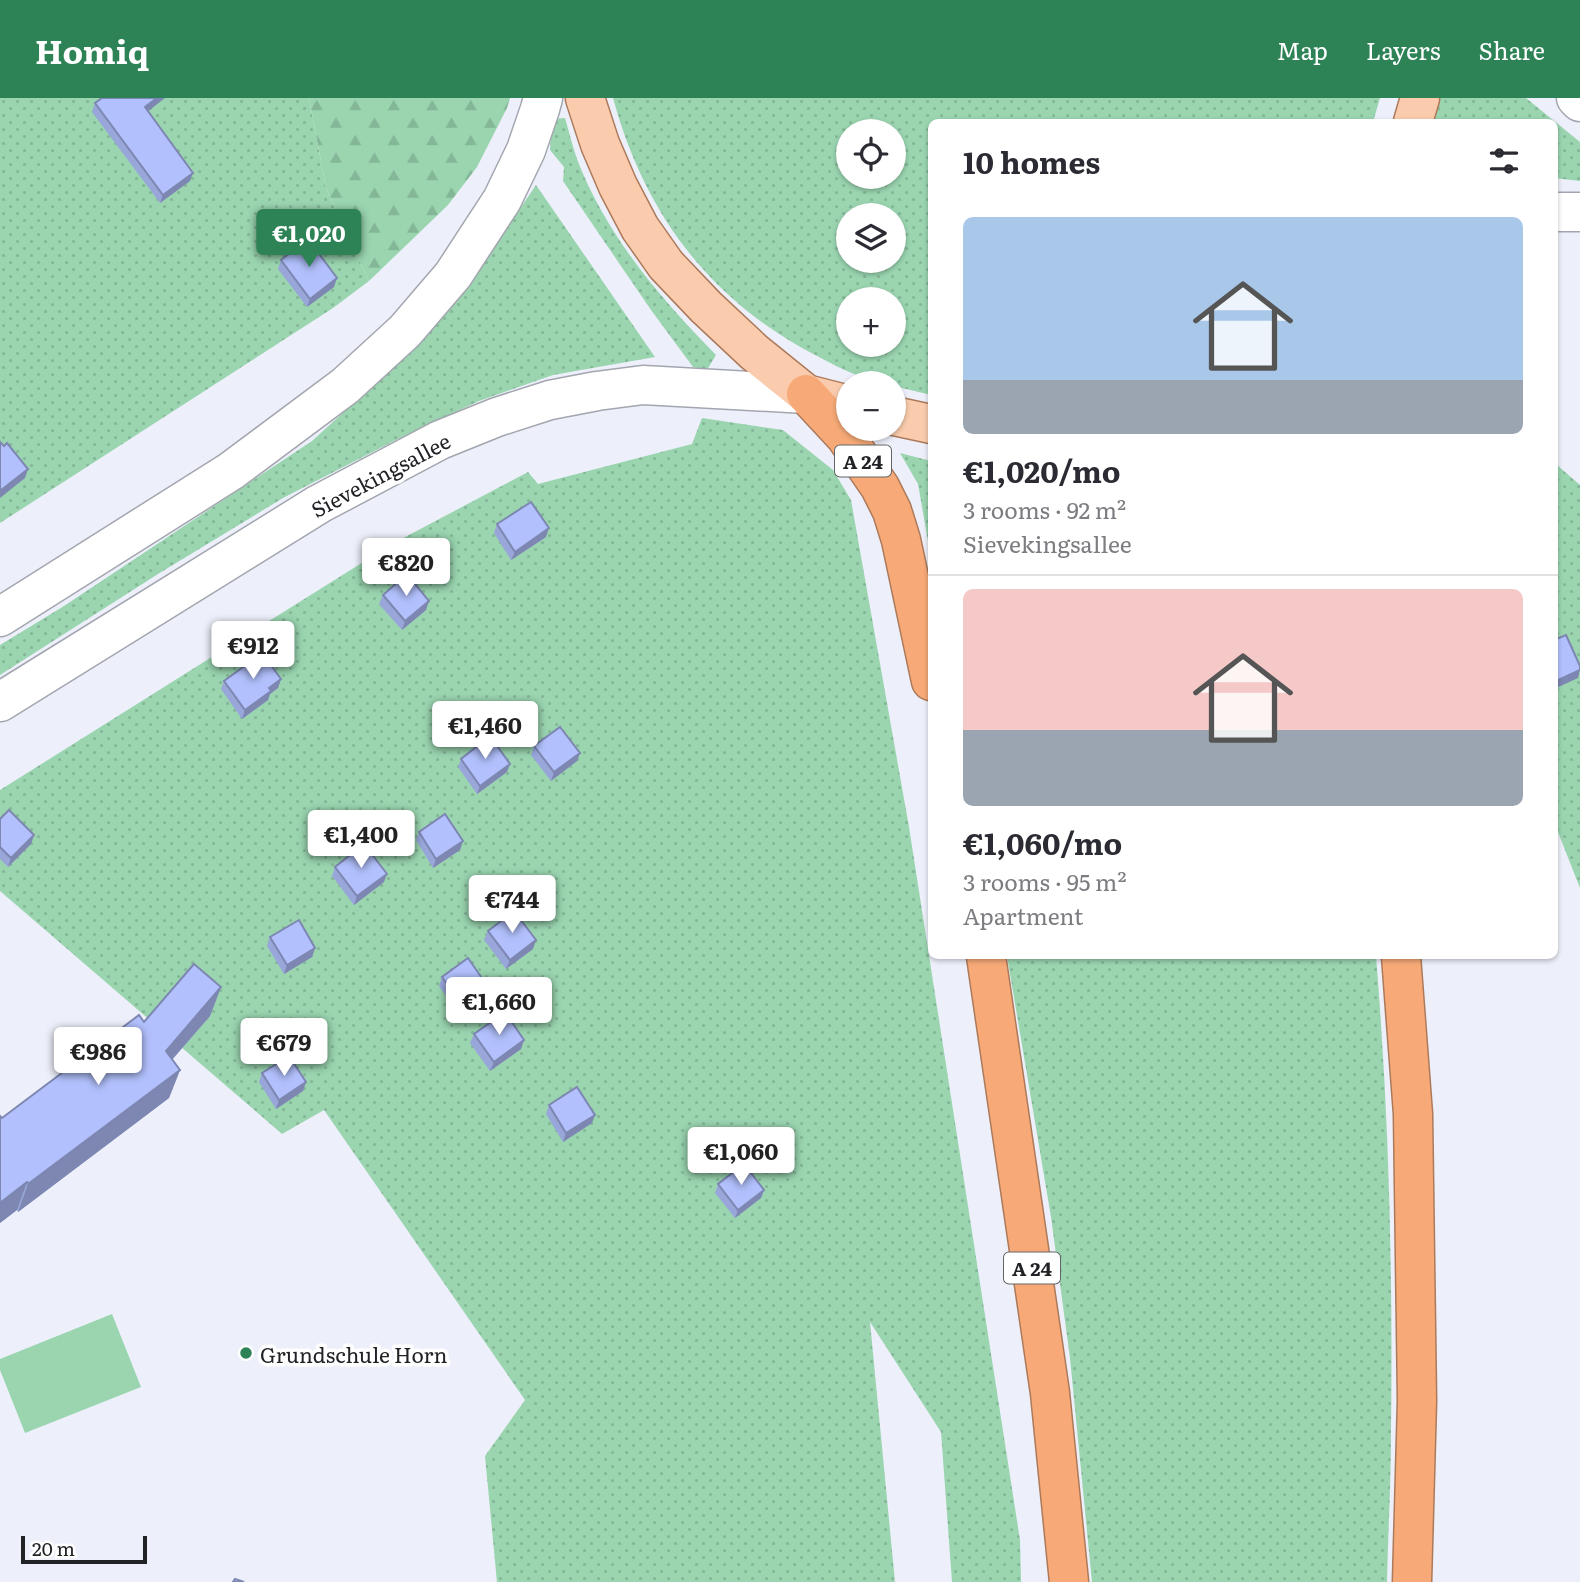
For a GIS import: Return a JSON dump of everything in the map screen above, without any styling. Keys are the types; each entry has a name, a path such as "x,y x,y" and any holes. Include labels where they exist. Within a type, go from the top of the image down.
{"highway":[{"name":"A 24","path":"806,394 845,436 880,486 892,511 901,540 928,667"},
{"name":"A 24","path":"986,959 1051,1393 1069,1582"},
{"path":"1402,959 1413,1114 1417,1401 1412,1582"}],"main road":[{"path":"0,617 231,471 345,386 405,331 453,275 502,200 526,150 543,98"},
{"name":"Sievekingsallee","path":"585,98 600,144 618,186 640,228 666,265 754,352 806,394"},
{"path":"1414,119 1420,98"},
{"path":"1576,98 1580,102"},
{"path":"1558,212 1580,212"},
{"name":"Sievekingsallee","path":"0,702 320,504 440,440 497,417 550,400 643,385 806,394 836,402"},
{"path":"906,419 928,423"}],"green space":[{"path":"0,98 309,98 326,188 369,281 333,308 0,523"},
{"path":"309,98 510,98 477,167 448,205 369,281 326,188"},
{"path":"613,98 1380,98 1374,119 928,119 928,394 906,389 906,371 848,371 780,335 746,310 715,282 688,251 664,217 644,180"},
{"path":"1430,98 1526,98 1552,119 1425,119"},
{"path":"565,118 577,159 603,214 655,288 716,355 707,370 693,367 563,181 564,167 550,150 552,119"},
{"path":"1558,124 1580,142 1580,181 1558,178"},
{"path":"536,185 655,357 553,375 479,401 394,441 283,498 0,675 0,645 64,606 312,441 424,339 496,244"},
{"path":"702,418 783,430 833,470 851,500 909,827 1020,1540 1021,1582 952,1582 941,1432 870,1322 895,1582 497,1582 485,1456 525,1400 324,1110 282,1134 0,891 0,790 392,544 528,472 538,484 692,444"},
{"path":"900,453 928,460 928,541 918,484"},
{"path":"1558,466 1580,485 1580,888 1558,832"},
{"path":"1008,959 1376,959 1391,1254 1391,1452 1387,1582 1092,1582 1070,1358 1051,1217"},
{"path":"112,1314 141,1387 25,1433 0,1370 0,1359"}],"building":[{"path":"102,98 157,98 145,107 193,173 163,195 95,103"},
{"path":"308,239 337,278 310,299 281,260"},
{"path":"0,442 4,446 7,443 28,469 0,491"},
{"path":"531,502 549,528 515,552 497,524"},
{"path":"407,574 429,601 405,621 383,595"},
{"path":"1566,635 1580,670 1558,680 1558,638"},
{"path":"262,653 281,679 269,688 271,691 245,710 224,681"},
{"path":"560,727 580,753 554,772 534,746"},
{"path":"490,736 510,764 480,786 461,759"},
{"path":"9,810 34,835 11,858 0,847 0,819"},
{"path":"445,814 463,841 436,859 419,832"},
{"path":"364,844 387,874 357,896 335,867"},
{"path":"514,911 536,940 510,960 488,931"},
{"path":"299,920 315,948 287,965 270,937"},
{"path":"468,958 486,984 461,1003 442,977"},
{"path":"194,964 221,987 166,1051 180,1070 0,1203 0,1116 2,1118 139,1015 144,1022"},
{"path":"505,1012 524,1040 494,1062 474,1034"},
{"path":"289,1056 306,1082 279,1100 262,1073"},
{"path":"577,1087 595,1115 566,1133 549,1105"},
{"path":"744,1164 764,1190 738,1210 718,1184"}],"place":[{"name":"Grundschule Horn","path":"246,1353"}]}
